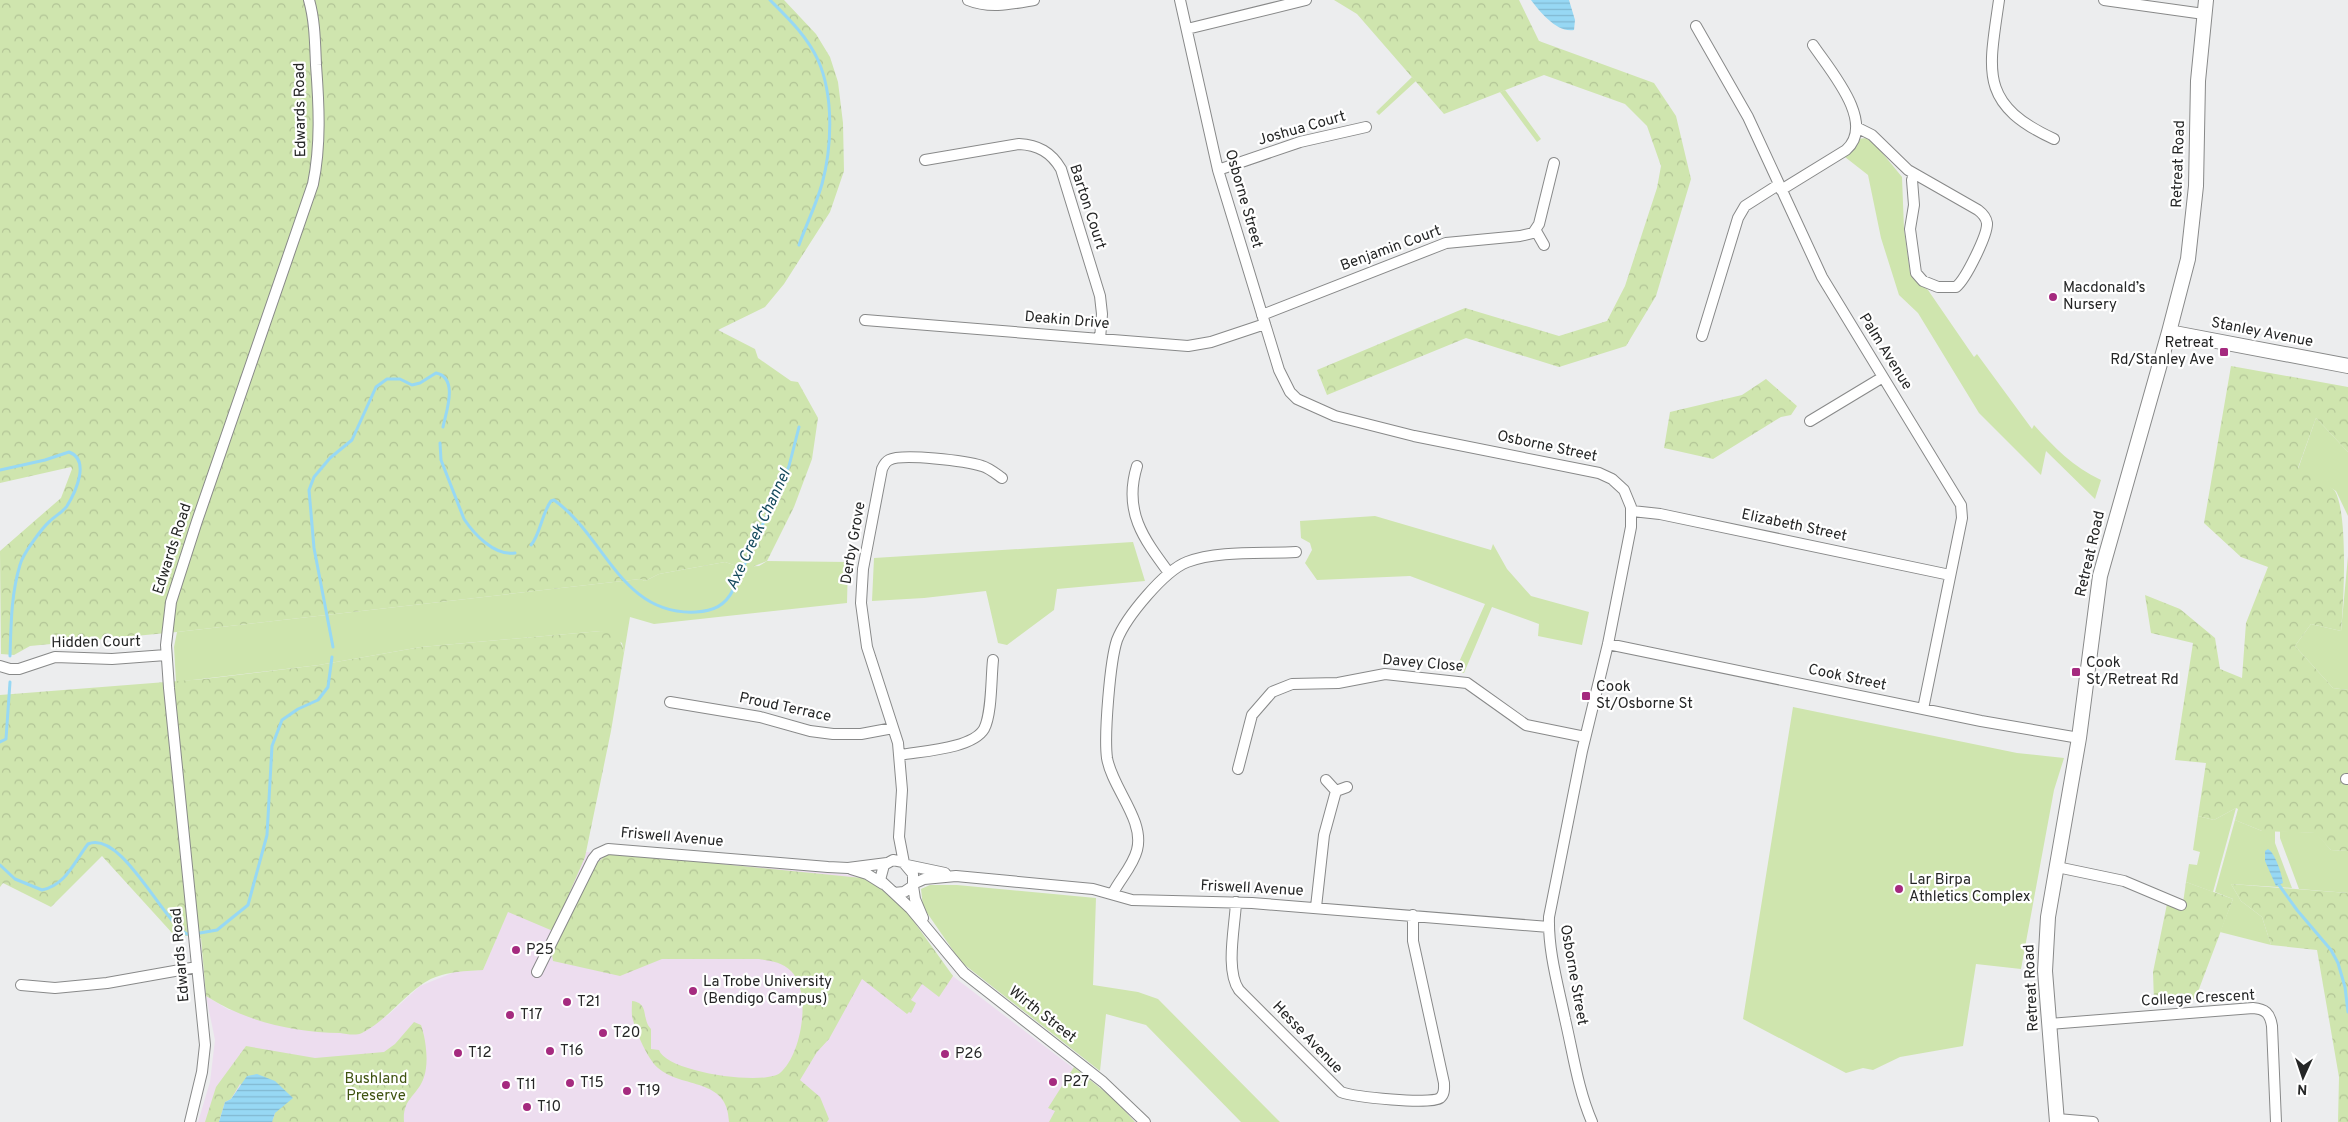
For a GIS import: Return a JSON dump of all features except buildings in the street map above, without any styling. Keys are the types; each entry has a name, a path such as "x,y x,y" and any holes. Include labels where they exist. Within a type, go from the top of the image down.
{"street":[{"name":"Edwards Road","path":"190,1122 205,1054 166,655 168,617 179,576 313,184 318,156 318,120 314,37 309,0"},
{"path":"968,0 982,6 996,6 1034,0"},
{"name":"Osborne Street","path":"1180,0 1218,170 1284,382 1297,399 1335,416 1392,431 1600,473 1619,485 1627,496 1632,511 1631,527 1608,644 1585,736 1552,897 1549,927 1554,964 1577,1075 1592,1122"},
{"path":"1187,29 1306,0"},
{"path":"1999,0 1991,64 1995,89 2004,103 2022,120 2054,138"},
{"path":"2104,0 2205,7"},
{"name":"Retreat Road","path":"2057,1121 2045,946 2080,738 2100,576 2184,278 2195,208 2199,73 2205,7"},
{"name":"Palm Avenue","path":"1696,26 1748,116 1822,277 1961,505 1962,518 1923,708"},
{"path":"1702,336 1735,224 1745,206 1846,150 1853,141 1856,127 1855,115 1849,100 1813,45"},
{"name":"Joshua Court","path":"1218,170 1300,142 1366,127"},
{"path":"1856,127 1872,135 1902,166 1978,210 1986,219 1986,230 1965,278 1956,286 1938,287 1923,281 1916,273 1910,229 1914,205 1912,180 1914,174"},
{"name":"Barton Court","path":"925,160 1019,144 1030,145 1050,154 1061,169 1100,296 1102,314 1100,339"},
{"path":"1544,246 1536,231 1554,163"},
{"name":"Benjamin Court","path":"1263,319 1446,243 1520,236 1536,231"},
{"name":"Deakin Drive","path":"864,320 1188,346 1211,342 1263,319"},
{"name":"Stanley Avenue","path":"2169,332 2348,366"},
{"path":"1810,421 1884,378"},
{"name":"Derby Grove","path":"906,864 899,837 902,790 900,755 894,728 867,647 861,603 862,579 882,469 885,462 890,459 918,458 976,464 990,469 1002,478"},
{"path":"1137,466 1133,485 1136,524 1169,572"},
{"name":"Elizabeth Street","path":"1632,511 1660,514 1950,575"},
{"path":"1113,893 1134,856 1138,838 1136,828 1115,783 1107,758 1106,742 1114,652 1129,619 1169,572 1186,562 1204,557 1296,552"},
{"name":"Cook Street","path":"1608,644 2080,738"},
{"name":"Hidden Court","path":"0,666 19,669 55,656 112,658 166,655"},
{"path":"900,755 958,745 977,737 986,724 993,660"},
{"name":"Davey Close","path":"1238,768 1252,715 1272,692 1292,684 1338,683 1385,674 1468,683 1526,725 1585,736"},
{"name":"Proud Terrace","path":"670,702 760,717 810,731 833,734 861,734 894,728"},
{"path":"1326,780 1336,791"},
{"path":"1336,791 1347,787"},
{"path":"1316,907 1324,835 1336,791"},
{"name":"Derby Grove","path":"887,863 899,837"},
{"name":"Friswell Avenue","path":"538,972 589,866 597,854 602,851 614,848 848,868 887,863"},
{"path":"898,860 906,864 913,874 913,885 904,892 894,893 883,884 880,874 887,863 898,860"},
{"name":"Friswell Avenue","path":"906,864 956,876 1060,885 1113,893 1132,900 1236,902 1316,907 1549,927"},
{"path":"2057,866 2124,881 2181,905"},
{"name":"Friswell Avenue","path":"848,868 867,874 883,884"},
{"name":"Friswell Avenue","path":"913,885 924,879 956,876"},
{"name":"Wirth Street","path":"913,885 915,899 925,926"},
{"name":"Wirth Street","path":"894,893 925,926 964,973 1103,1082 1145,1122"},
{"name":"Hesse Avenue","path":"1236,902 1232,965 1233,978 1239,990 1341,1092 1358,1096 1426,1102 1439,1099 1443,1095 1444,1083 1413,941 1413,915"},
{"path":"20,985 55,988 91,985 197,967"},
{"name":"College Crescent","path":"2049,1024 2252,1008 2263,1010 2270,1016 2272,1026 2276,1122"},
{"path":"2057,1121 2093,1122"}],"shaded area":[{"name":"La Trobe University (Bendigo Campus)","path":"586,852 852,875 907,912 950,974 1115,1100 1135,1122 198,1122 210,1082 215,1040 206,996 229,1010 387,1016 420,986 457,971 483,970 508,911 585,857"}],"green space":[{"path":"0,0 784,0 816,34 830,57 838,82 843,123 844,171 830,212 784,284 765,307 718,330 755,349 758,358 791,381 798,382 818,418 812,459 794,507 767,561 752,567 740,567 725,562 659,574 645,581 640,579 177,632 30,646 14,655 1,654 0,551 61,498 72,469 71,467 0,483"},
{"path":"1334,0 1519,0 1539,41 1654,83 1676,116 1691,179 1656,296 1626,346 1559,367 1466,338 1327,395 1317,370 1465,308 1559,336 1607,321 1625,286 1657,188 1661,166 1647,126 1625,104 1544,75 1444,114 1357,14"},
{"path":"1412,77 1416,81 1379,115 1376,112"},
{"path":"1505,90 1541,139 1537,142 1500,92"},
{"path":"1866,138 1875,144 1902,177 1904,229 1910,272 1918,283 1928,290 1974,357 1977,354 2032,429 2034,425 2073,463 2101,480 2095,499 2046,451 2041,475 1979,413 1918,313 1899,295 1881,238 1868,175 1845,157 1858,139"},
{"path":"2231,366 2348,387 2348,452 2316,418 2298,468 2335,491 2339,502 2342,518 2344,557 2341,631 2311,624 2295,646 2333,688 2348,690 2348,851 2331,850 2315,833 2262,831 2235,820 2238,809 2236,808 2214,820 2198,816 2206,763 2175,760 2193,643 2151,633 2145,595 2180,609 2215,638 2220,669 2242,678 2246,623 2268,567 2241,557 2204,523"},
{"path":"1766,379 1797,406 1791,415 1781,417 1713,459 1664,448 1670,412 1742,395"},
{"path":"2316,418 2348,452 2348,516 2336,491 2298,469"},
{"path":"1375,516 1491,550 1493,544 1507,569 1531,596 1589,612 1582,645 1538,636 1539,624 1492,607 1464,673 1455,671 1485,604 1410,576 1317,580 1305,563 1312,550 1310,543 1301,538 1300,521"},
{"path":"1133,542 1145,581 1057,589 1054,610 1007,645 998,643 986,591 924,598 872,601 874,558"},
{"path":"2348,556 2348,690 2333,688 2295,646 2311,624 2341,631"},
{"path":"767,561 848,562 847,603 654,624 630,617 624,653 622,643 601,631 421,647 319,665 176,682 174,647 177,632 640,579 645,581 659,574 725,562 740,567 759,566"},
{"path":"601,631 614,635 622,644 624,653 611,731 585,857 553,931 508,912 483,970 451,973 435,977 413,991 378,1023 362,1033 322,1032 270,1024 237,1013 206,996 201,938 173,934 102,856 51,907 3,883 0,887 0,695 204,679 319,665 421,647"},
{"name":"Lar Birpa Athletics Complex","path":"1793,707 2017,753 2064,758 2054,790 2021,969 1976,964 1963,1046 1900,1057 1873,1070 1863,1068 1846,1073 1743,1019"},
{"path":"2236,808 2213,892 2186,882 2189,864 2197,865 2200,852 2193,850 2198,816 2214,820"},
{"path":"2235,820 2262,831 2275,830 2275,843 2292,888 2231,884 2241,901 2262,917 2271,945 2220,932 2233,899 2215,892"},
{"path":"2280,831 2316,833 2331,850 2348,851 2348,893 2299,889 2280,838"},
{"path":"621,854 862,878 879,887 907,912 953,976 939,997 922,984 911,1000 916,1003 911,1013 907,1014 862,979 829,1039 817,1052 800,1080 820,1097 829,1119 827,1122 729,1122 727,1108 721,1098 712,1091 668,1075 654,1064 643,1046 635,1026 632,1016 632,1001 638,1002 643,1008 646,1021 651,1029 651,1049 659,1050 666,1058 678,1065 716,1075 755,1078 770,1077 780,1073 788,1064 799,1038 803,1007 797,980 791,971 784,966 776,962 759,959 662,959 620,976 553,961 552,954 597,863 606,855"},
{"path":"2186,882 2233,899 2199,989 2199,999 2154,1002 2153,972 2167,904 2182,910"},
{"path":"2231,884 2348,893 2348,1122 2338,1122 2339,1077 2317,950 2271,945 2262,917 2241,901"},
{"path":"930,885 957,885 1096,898 1093,985 1138,992 1158,999 1280,1122 1241,1122 1146,1025 1106,1014 1100,1071 961,962 923,907 921,889"},
{"name":"Bushland Preserve","path":"414,1022 421,1025 423,1031 426,1071 418,1089 405,1108 404,1122 272,1122 275,1113 240,1084 231,1099 225,1102 219,1122 205,1122 216,1087 246,1046 315,1058 384,1052 395,1044"},
{"path":"1074,1067 1115,1100 1135,1122 1049,1122 1055,1111 1048,1108"}],"water":[{"path":"1531,0 1569,0 1575,20 1574,30 1568,30 1555,25 1544,16"},
{"path":"2268,849 2276,859 2280,869 2283,883 2276,886 2265,861 2265,851"},
{"path":"257,1074 275,1081 293,1098 275,1113 272,1122 219,1122 225,1102 231,1099 247,1076"}],"waterway":[{"name":"Axe Creek Channel","path":"770,0 797,28 814,51 823,74 829,105 830,122 825,170 820,192 799,245"},
{"name":"Axe Creek Channel","path":"333,647 314,548 309,490 314,477 330,458 352,440 376,387 387,379 400,379 412,385 420,383 436,373 443,376 449,388 448,405 443,427"},
{"name":"Axe Creek Channel","path":"531,545 537,536 548,506 554,500 572,515 616,571 632,588 649,601 670,610 696,612 718,607 733,590 789,466 799,427"},
{"name":"Axe Creek Channel","path":"440,443 441,460 464,519 473,531 492,548 507,553 515,553"},
{"name":"Axe Creek Channel","path":"0,470 45,460 69,452 76,456 80,469 77,485 67,506 42,529 22,561 13,599 10,656"},
{"name":"Axe Creek Channel","path":"200,933 217,930 248,905 267,835 272,746 282,720 298,709 318,700 328,687 332,657"},
{"name":"Axe Creek Channel","path":"0,742 6,739 10,682"},
{"name":"Axe Creek Channel","path":"0,865 15,879 42,890 63,878 88,844 101,843 115,851 130,865 169,917 180,929 190,935"},
{"path":"2279,885 2297,910 2331,950 2338,963 2345,987 2348,1012"}],"place":[{"name":"Macdonald’s Nursery","path":"2053,297"},
{"name":"Retreat Rd/Stanley Ave","path":"2224,352"},
{"name":"Cook St/Retreat Rd","path":"2076,672"},
{"name":"Cook St/Osborne St","path":"1586,696"},
{"name":"Lar Birpa Athletics Complex","path":"1899,889"},
{"name":"P25","path":"516,950"},
{"name":"La Trobe University (Bendigo Campus)","path":"693,991"},
{"name":"T21","path":"567,1002"},
{"name":"T17","path":"510,1015"},
{"name":"T20","path":"603,1033"},
{"name":"T16","path":"550,1051"},
{"name":"T12","path":"458,1053"},
{"name":"P26","path":"945,1054"},
{"name":"P27","path":"1053,1082"},
{"name":"T15","path":"570,1083"},
{"name":"T11","path":"506,1085"},
{"name":"T19","path":"627,1091"},
{"name":"T10","path":"527,1107"}]}
